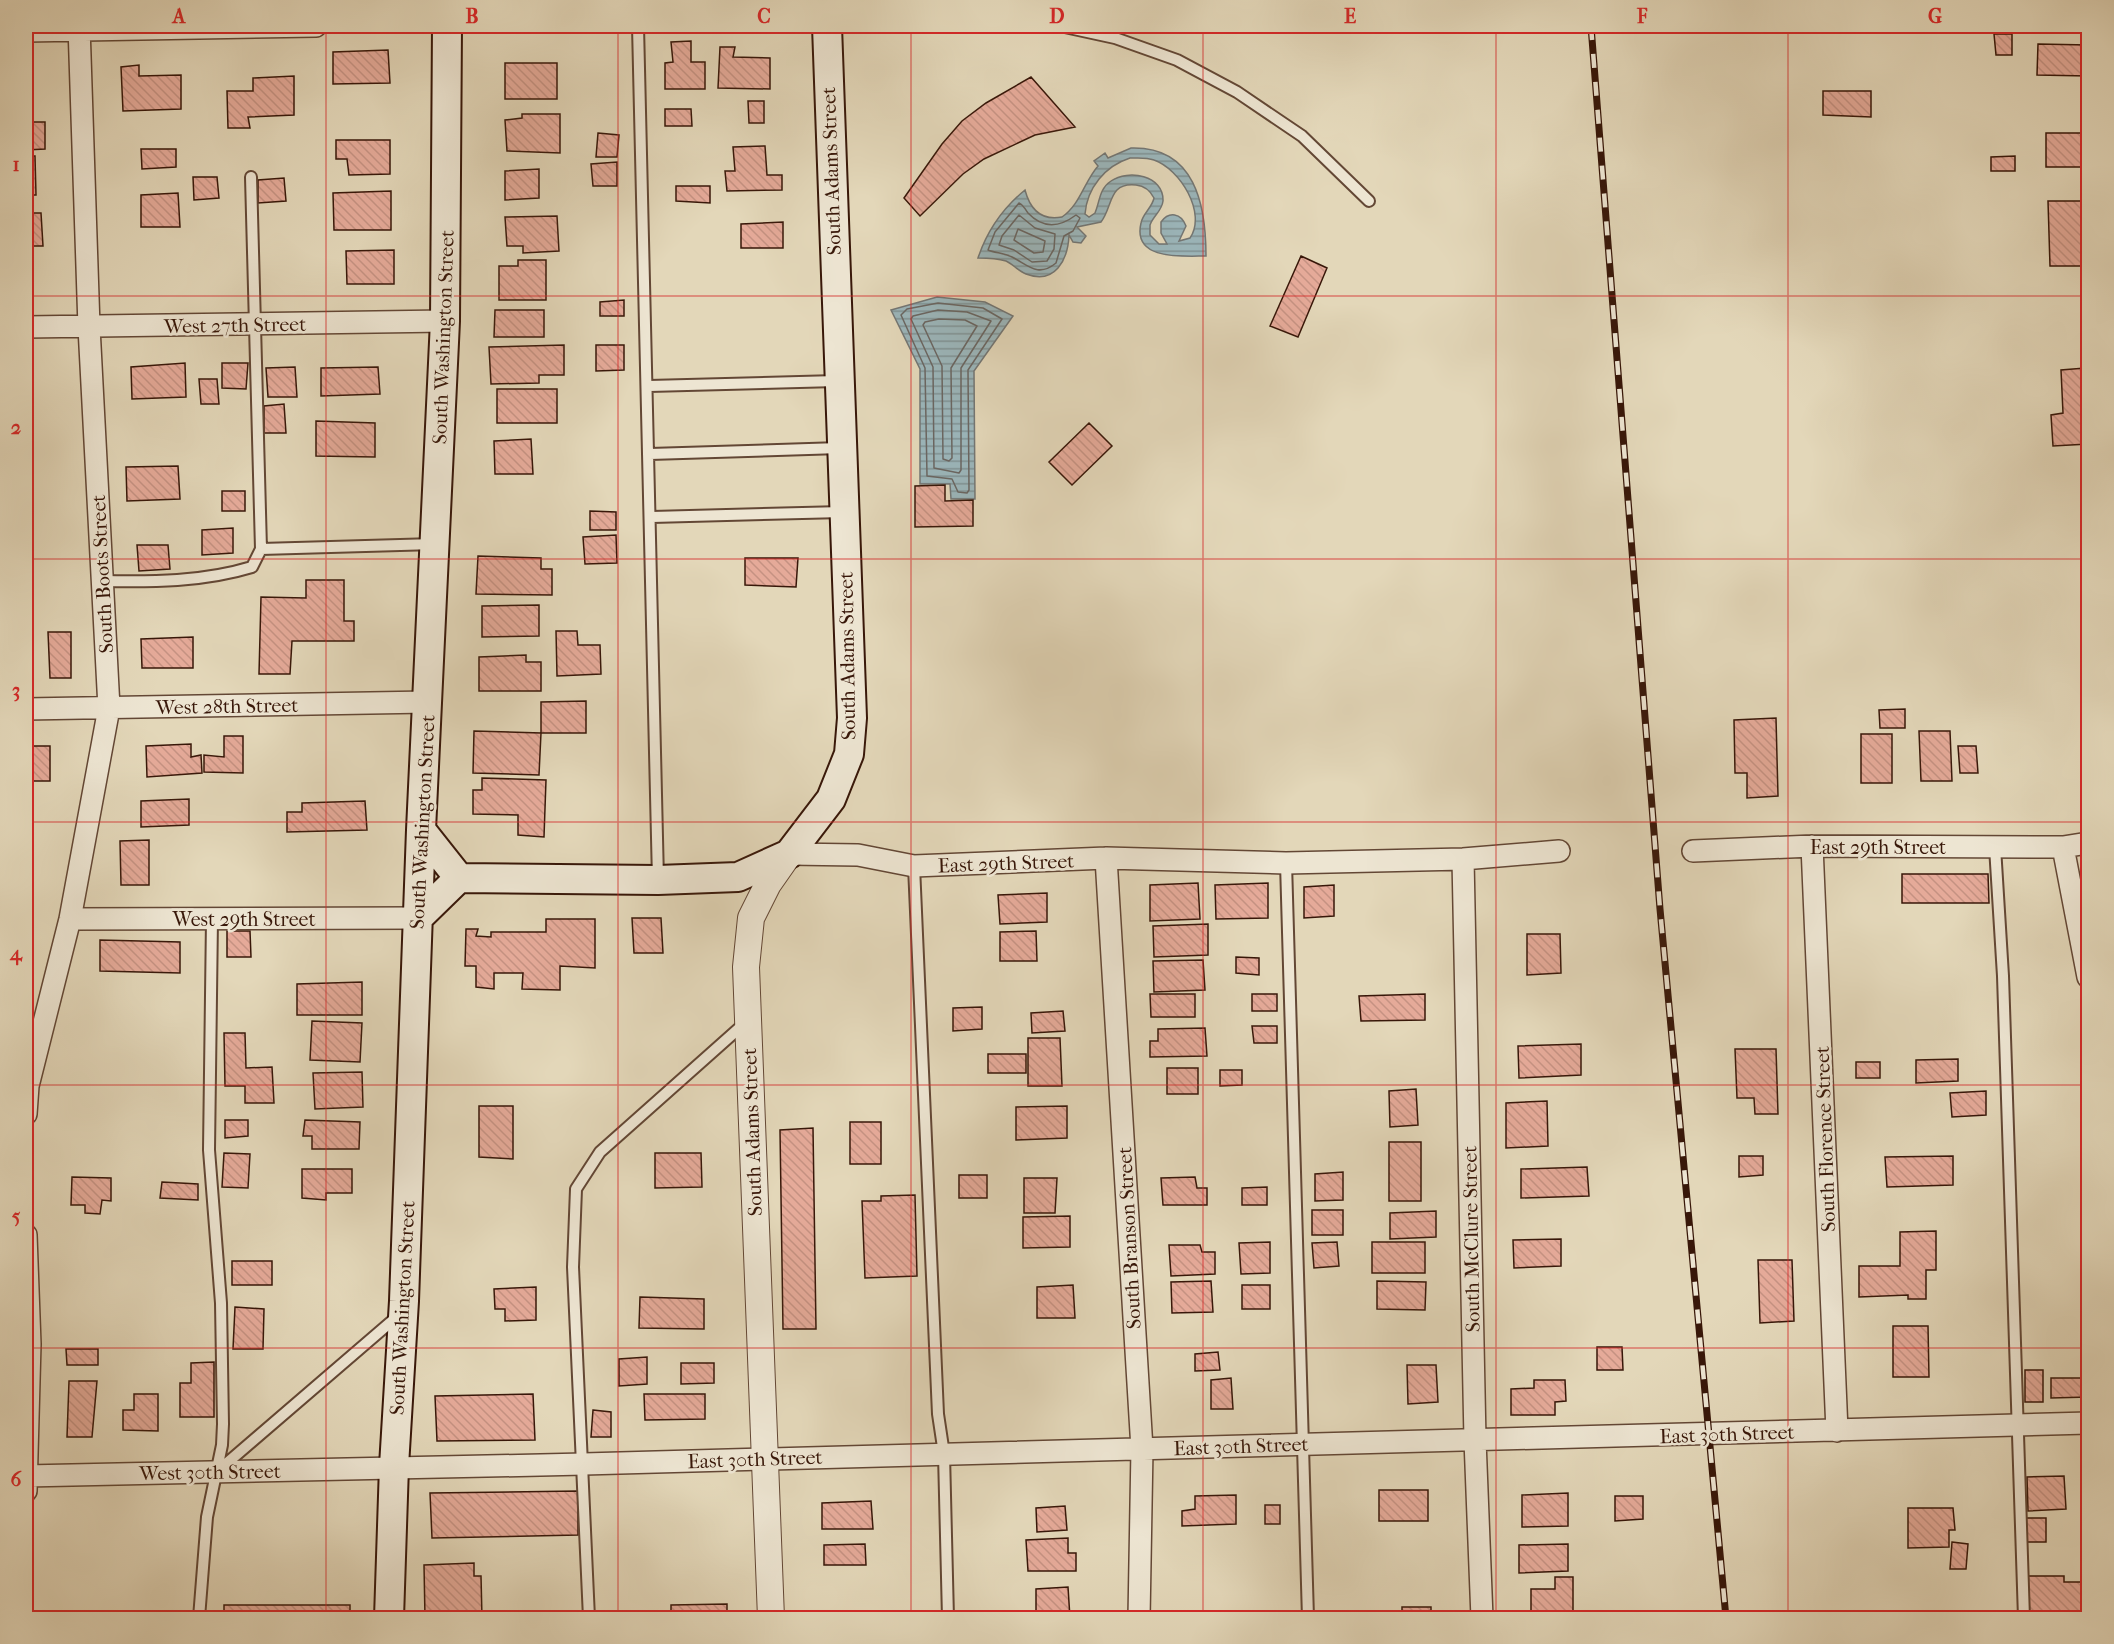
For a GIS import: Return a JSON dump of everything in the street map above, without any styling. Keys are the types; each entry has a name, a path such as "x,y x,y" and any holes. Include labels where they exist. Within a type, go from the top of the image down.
{"main road":[{"name":"South Washington Street","path":"389,1618 394,1466 404,1311 421,830 445,321 447,26"},
{"name":"South Adams Street","path":"789,854 831,799 849,754 852,718 840,448 827,26"},
{"path":"418,918 459,878 421,830"},
{"name":"East 29th Street","path":"459,878 658,880 738,877 789,854"}],"street":[{"path":"26,31 79,28 316,26"},
{"name":"South Boots Street","path":"26,1114 28,1086 70,919 109,708 89,327 79,28"},
{"name":"West 27th Street","path":"26,327 445,321"},
{"name":"West 28th Street","path":"26,709 428,702"},
{"name":"East 29th Street","path":"1693,851 1812,846 2063,847 2088,843"},
{"name":"South Florence Street","path":"1812,846 1837,1431"},
{"path":"2063,847 2088,977"},
{"name":"East 29th Street","path":"789,854 858,855 914,866 1106,858 1286,863 1463,859 1559,851"},
{"name":"South Adams Street","path":"771,1618 746,967 751,918 768,884 789,854"},
{"name":"South Branson Street","path":"1106,858 1142,1449 1139,1618"},
{"name":"South McClure Street","path":"1463,859 1475,1440 1482,1618"},
{"name":"West 29th Street","path":"70,919 418,918"},
{"path":"26,1235 28,1344 26,1491"},
{"name":"East 30th Street","path":"394,1466 584,1464 2088,1424"},
{"name":"West 30th Street","path":"26,1476 394,1466"}],"lane":[{"path":"639,26 652,517 658,880"},
{"path":"1060,26 1115,38 1177,60 1237,92 1302,136 1369,201"},
{"path":"102,581 155,582 230,574 252,567 261,549 251,177"},
{"path":"649,386 838,381"},
{"path":"650,454 840,448"},
{"path":"652,517 843,512"},
{"path":"261,549 435,543"},
{"path":"1995,847 2003,976 2024,1618"},
{"path":"1286,863 1305,1444 1308,1618"},
{"path":"914,866 938,1414 944,1454 948,1618"},
{"path":"199,1618 207,1517 223,1424 221,1303 209,1150 212,919"},
{"path":"589,1618 584,1464 579,1433 574,1279 576,1189 600,1152 748,1021"},
{"path":"216,1472 404,1311"}],"water":[{"path":"1131,148 1153,150 1170,157 1183,168 1199,199 1206,256 1162,254 1144,244 1140,235 1141,223 1154,198 1142,186 1127,185 1116,191 1101,222 1077,227 1086,236 1081,243 1073,242 1069,235 1063,261 1052,273 1036,277 1023,273 1006,261 978,258 997,221 1025,190 1033,208 1042,215 1062,217 1078,200 1098,166 1094,161 1105,153 1108,158","holes":["1130,158 1154,160 1173,172 1181,182 1193,205 1195,217 1190,238 1179,241 1186,226 1181,218 1175,215 1168,216 1161,222 1161,233 1167,244 1159,244 1150,235 1150,225 1163,201 1158,185 1144,177 1126,175 1111,181 1102,191 1095,213 1089,217 1085,214 1089,195 1099,179 1113,166"]},
{"path":"937,297 985,302 1013,316 974,371 975,499 951,499 950,484 920,484 920,369 891,310"}],"building":[{"path":"1994,34 2012,34 2012,55 1996,55"},
{"path":"691,41 691,62 705,62 705,89 665,89 665,63 673,62 671,42"},
{"path":"2038,44 2088,45 2088,76 2037,75"},
{"path":"720,47 735,47 733,57 770,58 770,89 718,88"},
{"path":"388,50 390,83 333,84 333,52"},
{"path":"505,63 557,63 557,99 505,99"},
{"path":"139,65 139,76 181,75 181,109 123,111 121,67"},
{"path":"294,76 294,115 248,117 250,128 228,128 227,91 253,91 253,78"},
{"path":"1031,77 1075,127 1035,135 984,159 963,174 920,216 904,198 942,144 962,121 986,103"},
{"path":"1823,91 1871,91 1871,117 1823,115"},
{"path":"748,101 764,101 764,123 749,123"},
{"path":"665,109 691,109 692,126 665,126"},
{"path":"522,114 560,114 560,153 507,151 505,120 522,118"},
{"path":"26,122 45,122 45,149 26,150"},
{"path":"598,133 619,135 617,157 596,157"},
{"path":"2046,133 2088,133 2088,167 2046,167"},
{"path":"336,140 390,140 390,174 349,175 347,159 336,159"},
{"path":"765,146 767,175 782,175 782,190 727,191 725,171 735,171 733,147"},
{"path":"141,149 176,149 176,167 142,169"},
{"path":"26,156 35,156 36,195 26,195"},
{"path":"2015,156 2015,171 1991,171 1991,157"},
{"path":"617,162 617,186 593,186 591,164"},
{"path":"539,169 539,198 505,200 505,171"},
{"path":"193,177 217,177 219,198 194,200"},
{"path":"284,178 286,201 258,203 258,180"},
{"path":"676,186 710,186 710,203 676,201"},
{"path":"391,191 391,230 334,230 333,193"},
{"path":"178,193 180,227 141,227 141,195"},
{"path":"2048,201 2081,201 2082,266 2050,266"},
{"path":"26,213 41,213 43,246 26,246"},
{"path":"557,216 559,251 523,253 523,246 507,246 505,217"},
{"path":"783,222 783,248 741,248 741,224"},
{"path":"394,250 394,284 347,284 346,251"},
{"path":"1301,256 1327,268 1298,337 1270,326"},
{"path":"518,260 546,260 546,300 499,300 499,266 518,266"},
{"path":"624,300 624,316 600,316 600,302"},
{"path":"495,310 544,310 544,337 494,337"},
{"path":"564,345 564,375 539,375 539,383 491,384 489,347"},
{"path":"596,345 624,345 624,370 596,371"},
{"path":"185,363 186,397 132,399 131,367"},
{"path":"222,363 248,363 246,389 222,388"},
{"path":"295,367 297,397 268,397 266,368"},
{"path":"378,367 380,394 321,396 321,368"},
{"path":"2085,368 2088,388 2088,444 2053,446 2051,415 2063,413 2061,370"},
{"path":"199,379 217,379 219,404 201,404"},
{"path":"497,389 557,389 557,423 497,423"},
{"path":"284,404 286,433 264,433 264,406"},
{"path":"316,421 375,423 375,457 316,456"},
{"path":"1089,423 1112,446 1072,485 1049,462"},
{"path":"531,439 533,474 495,474 494,441"},
{"path":"178,466 180,499 127,501 126,467"},
{"path":"945,485 945,501 973,500 973,526 915,527 915,486"},
{"path":"222,491 245,491 245,511 222,511"},
{"path":"590,511 616,512 616,530 590,530"},
{"path":"233,528 233,553 202,555 202,530"},
{"path":"616,535 617,563 585,564 583,537"},
{"path":"137,545 168,545 170,569 139,571"},
{"path":"478,556 541,558 541,569 552,569 552,595 476,594"},
{"path":"745,558 798,558 796,587 745,585"},
{"path":"306,580 344,580 344,621 354,621 354,641 292,641 290,674 259,674 261,597 306,598"},
{"path":"539,605 539,636 482,637 482,606"},
{"path":"556,631 577,631 578,645 600,645 601,674 557,676"},
{"path":"48,632 71,632 71,678 50,678"},
{"path":"193,637 193,668 142,668 141,639"},
{"path":"526,655 526,662 541,662 541,691 479,691 479,657"},
{"path":"586,701 586,733 541,733 541,702"},
{"path":"1905,709 1905,728 1880,728 1879,710"},
{"path":"1776,718 1778,796 1747,798 1747,773 1735,773 1734,720"},
{"path":"474,731 541,733 539,775 473,773"},
{"path":"1919,731 1950,731 1952,781 1921,781"},
{"path":"1861,734 1892,734 1892,783 1861,783"},
{"path":"224,736 243,736 243,773 204,772 204,755 224,757"},
{"path":"191,744 191,757 201,755 202,773 147,777 146,746"},
{"path":"26,746 50,746 50,781 26,781"},
{"path":"1958,746 1976,746 1978,773 1960,773"},
{"path":"482,778 546,780 544,837 518,835 518,815 473,814 473,790 482,790"},
{"path":"189,799 189,825 141,827 141,801"},
{"path":"365,801 367,830 287,832 287,812 302,812 302,803"},
{"path":"149,840 149,885 121,885 120,841"},
{"path":"1902,874 1988,874 1989,903 1902,903"},
{"path":"1198,883 1200,919 1150,921 1150,885"},
{"path":"1268,883 1268,918 1216,919 1215,885"},
{"path":"1334,885 1334,916 1304,918 1304,887"},
{"path":"1047,893 1047,922 1000,924 998,895"},
{"path":"632,918 661,918 663,953 634,953"},
{"path":"546,919 595,919 595,968 560,966 560,990 522,989 523,973 494,973 494,989 476,987 476,966 465,966 466,929 478,929 476,936 491,937 491,932 546,932"},
{"path":"1208,924 1208,955 1154,957 1153,926"},
{"path":"227,931 250,931 251,957 227,957"},
{"path":"1036,931 1037,961 1000,961 1000,932"},
{"path":"1527,934 1560,934 1561,973 1527,975"},
{"path":"100,940 180,942 180,973 100,971"},
{"path":"1236,957 1259,958 1259,975 1236,973"},
{"path":"1203,960 1205,990 1154,992 1153,961"},
{"path":"362,982 362,1015 297,1015 297,984"},
{"path":"1150,994 1195,994 1195,1017 1151,1017"},
{"path":"1252,994 1277,994 1277,1011 1252,1011"},
{"path":"1425,994 1425,1020 1361,1021 1359,996"},
{"path":"982,1007 982,1029 953,1031 953,1008"},
{"path":"1063,1011 1065,1031 1032,1033 1031,1013"},
{"path":"312,1021 362,1023 360,1062 310,1060"},
{"path":"1252,1026 1277,1026 1277,1043 1254,1043"},
{"path":"1205,1028 1207,1056 1150,1057 1150,1041 1158,1041 1158,1029"},
{"path":"224,1033 245,1033 246,1068 272,1067 274,1103 245,1103 245,1086 225,1086"},
{"path":"1028,1038 1060,1038 1062,1086 1028,1086"},
{"path":"1581,1044 1581,1075 1519,1078 1518,1046"},
{"path":"1735,1049 1776,1049 1778,1114 1755,1114 1754,1098 1737,1098"},
{"path":"988,1054 1026,1054 1026,1073 988,1073"},
{"path":"1958,1059 1958,1081 1916,1083 1916,1060"},
{"path":"1856,1062 1880,1062 1880,1078 1856,1078"},
{"path":"1167,1068 1198,1068 1198,1094 1167,1094"},
{"path":"1220,1070 1242,1070 1242,1085 1220,1086"},
{"path":"362,1072 363,1107 315,1109 313,1073"},
{"path":"1416,1089 1418,1125 1390,1127 1389,1091"},
{"path":"1986,1091 1986,1115 1952,1117 1950,1093"},
{"path":"1547,1101 1548,1146 1506,1148 1506,1103"},
{"path":"479,1106 513,1106 513,1159 479,1157"},
{"path":"1067,1106 1067,1138 1016,1140 1016,1107"},
{"path":"225,1120 248,1120 248,1136 225,1138"},
{"path":"305,1120 360,1122 359,1149 312,1149 312,1136 303,1136"},
{"path":"850,1122 881,1122 881,1164 850,1164"},
{"path":"813,1128 816,1329 783,1329 780,1130"},
{"path":"1389,1142 1421,1142 1421,1201 1389,1201"},
{"path":"224,1153 250,1154 248,1188 222,1187"},
{"path":"655,1153 701,1153 702,1187 655,1188"},
{"path":"1739,1156 1763,1156 1763,1175 1739,1177"},
{"path":"1953,1156 1953,1185 1887,1187 1885,1157"},
{"path":"1587,1167 1589,1196 1521,1198 1521,1169"},
{"path":"302,1169 352,1169 352,1193 326,1193 326,1200 302,1198"},
{"path":"1343,1172 1343,1200 1315,1201 1315,1174"},
{"path":"959,1175 987,1175 987,1198 959,1198"},
{"path":"72,1177 111,1178 111,1201 102,1200 100,1214 85,1213 85,1205 71,1205"},
{"path":"1195,1177 1197,1188 1207,1188 1207,1205 1163,1205 1161,1178"},
{"path":"1024,1178 1057,1178 1055,1213 1024,1213"},
{"path":"162,1182 198,1184 198,1200 160,1198"},
{"path":"1267,1187 1267,1205 1242,1205 1242,1188"},
{"path":"915,1195 917,1276 865,1278 862,1201 881,1201 881,1196"},
{"path":"1312,1210 1343,1210 1343,1235 1312,1235"},
{"path":"1436,1211 1436,1237 1390,1239 1390,1213"},
{"path":"1070,1216 1070,1247 1023,1248 1023,1217"},
{"path":"1936,1231 1936,1270 1926,1270 1926,1299 1908,1299 1908,1295 1859,1297 1859,1266 1900,1266 1900,1232"},
{"path":"1561,1239 1561,1266 1514,1268 1513,1240"},
{"path":"1270,1242 1270,1273 1241,1274 1239,1243"},
{"path":"1337,1242 1339,1266 1314,1268 1312,1243"},
{"path":"1372,1242 1425,1242 1425,1273 1372,1273"},
{"path":"1169,1245 1200,1245 1202,1252 1215,1252 1215,1274 1171,1276"},
{"path":"1758,1260 1792,1260 1794,1321 1760,1323"},
{"path":"232,1261 272,1261 272,1285 232,1285"},
{"path":"2082,1263 2088,1263 2088,1349 2082,1349"},
{"path":"1211,1281 1213,1312 1172,1313 1171,1282"},
{"path":"1377,1281 1426,1282 1425,1310 1377,1309"},
{"path":"1073,1285 1075,1318 1037,1318 1037,1287"},
{"path":"1242,1285 1270,1285 1270,1309 1242,1309"},
{"path":"536,1287 536,1320 505,1321 505,1309 495,1309 494,1289"},
{"path":"640,1297 704,1299 704,1329 639,1328"},
{"path":"235,1307 264,1309 263,1349 233,1349"},
{"path":"1893,1326 1928,1326 1929,1377 1893,1377"},
{"path":"1597,1347 1622,1347 1623,1370 1597,1370"},
{"path":"66,1349 98,1349 98,1365 67,1365"},
{"path":"1218,1352 1220,1370 1195,1371 1195,1354"},
{"path":"647,1357 647,1384 619,1386 619,1359"},
{"path":"214,1362 214,1417 180,1417 180,1383 191,1383 191,1363"},
{"path":"681,1363 714,1363 714,1383 681,1384"},
{"path":"1407,1365 1436,1365 1438,1402 1408,1404"},
{"path":"2025,1370 2043,1370 2043,1402 2025,1402"},
{"path":"1231,1378 1233,1409 1211,1409 1211,1380"},
{"path":"2051,1378 2088,1378 2088,1397 2051,1398"},
{"path":"1534,1380 1565,1380 1566,1401 1555,1402 1555,1415 1511,1415 1511,1389 1534,1388"},
{"path":"69,1381 97,1381 92,1437 67,1437"},
{"path":"134,1394 158,1394 158,1431 123,1430 123,1410 134,1410"},
{"path":"533,1394 535,1440 437,1441 435,1396"},
{"path":"644,1394 705,1394 705,1419 645,1420"},
{"path":"593,1410 611,1412 611,1437 591,1437"},
{"path":"2064,1476 2066,1509 2028,1511 2027,1477"},
{"path":"1379,1490 1428,1490 1428,1521 1379,1521"},
{"path":"578,1491 578,1535 432,1538 430,1493"},
{"path":"1568,1493 1568,1526 1522,1527 1522,1495"},
{"path":"1568,1493 1568,1526 1522,1527 1522,1495"},
{"path":"1236,1495 1236,1524 1182,1526 1182,1511 1195,1509 1195,1496"},
{"path":"1615,1496 1643,1496 1643,1519 1615,1521"},
{"path":"871,1501 873,1529 822,1529 822,1503"},
{"path":"1265,1505 1280,1505 1280,1524 1265,1524"},
{"path":"1065,1506 1067,1530 1037,1532 1036,1508"},
{"path":"1908,1508 1953,1508 1955,1530 1949,1530 1949,1547 1908,1548"},
{"path":"2024,1518 2046,1518 2046,1542 2024,1542"},
{"path":"1068,1538 1068,1553 1076,1553 1076,1571 1028,1571 1026,1540"},
{"path":"1952,1542 1968,1544 1966,1569 1950,1569"},
{"path":"865,1544 866,1565 824,1565 824,1545"},
{"path":"1568,1544 1568,1571 1519,1573 1519,1545"},
{"path":"1568,1544 1568,1571 1519,1573 1519,1545"},
{"path":"474,1563 474,1576 481,1576 482,1618 425,1618 424,1565"},
{"path":"2025,1576 2064,1576 2064,1582 2088,1582 2088,1615 2025,1615"},
{"path":"1555,1577 1573,1577 1573,1616 1531,1618 1531,1589 1555,1589"},
{"path":"1555,1577 1573,1577 1573,1616 1531,1618 1531,1589 1555,1589"},
{"path":"1068,1587 1070,1618 1036,1618 1036,1589"},
{"path":"727,1604 727,1618 671,1618 671,1605"},
{"path":"224,1605 350,1605 350,1618 224,1618"},
{"path":"1402,1607 1431,1607 1431,1618 1402,1618"},
{"path":"1402,1607 1431,1607 1431,1618 1402,1618"},
{"path":"826,1615 858,1615 859,1618 826,1618"}],"railway":[{"path":"1591,26 1660,909 1726,1618"}]}
